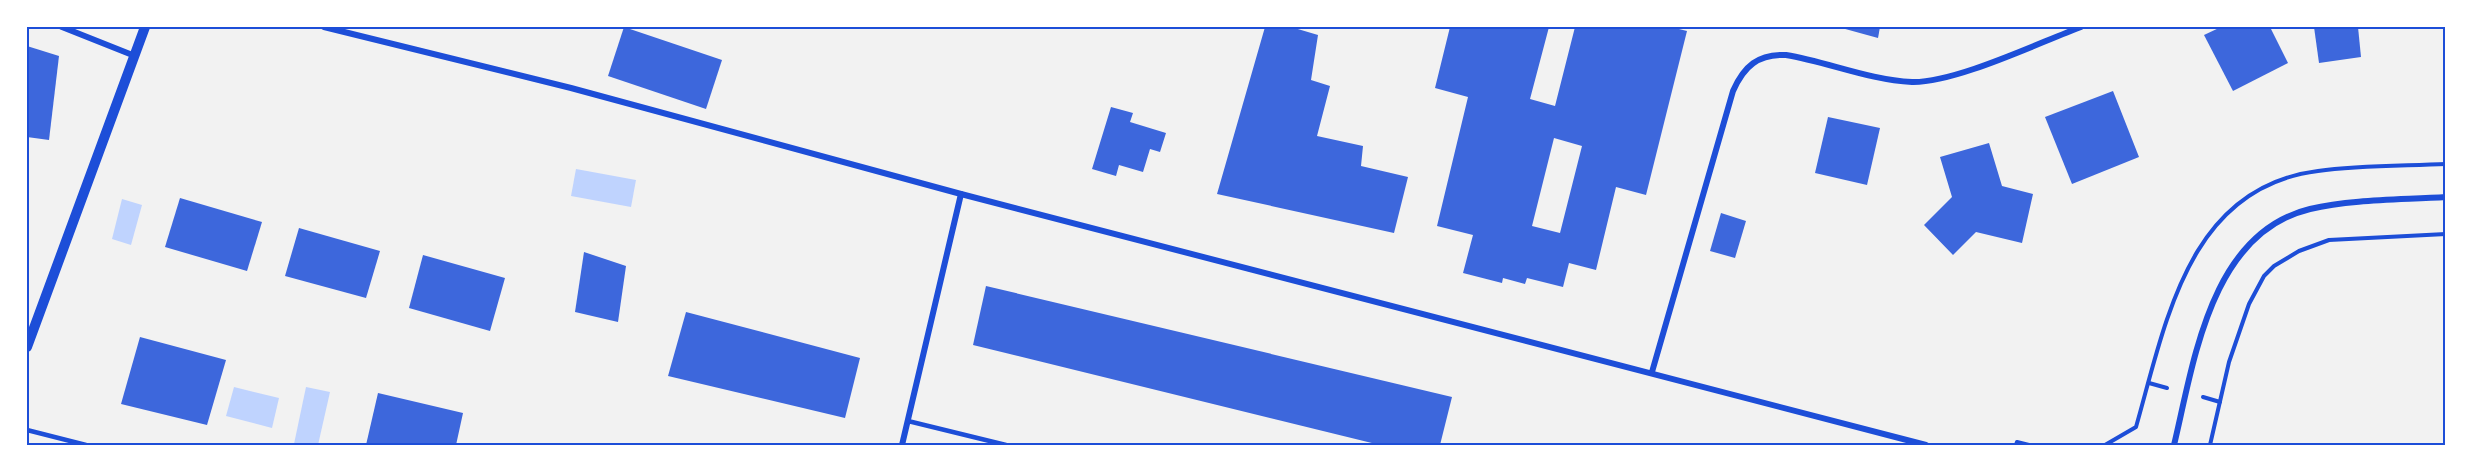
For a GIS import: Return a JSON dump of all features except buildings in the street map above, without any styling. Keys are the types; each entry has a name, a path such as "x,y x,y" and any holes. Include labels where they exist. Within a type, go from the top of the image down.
{"street":[{"path":"62,27 135,56"},
{"path":"27,347 145,27"},
{"path":"324,27 582,91 961,194 1926,445"},
{"path":"1652,372 1733,91 1741,74 1750,63 1770,56 1786,55 1892,79 1926,81 1954,75 2081,27"},
{"path":"902,445 961,194"},
{"path":"2174,445 2197,348 2212,303 2227,274 2259,236 2280,221 2311,209 2446,197"}],"lane":[{"path":"908,421 1006,445"},
{"path":"27,430 86,445"}],"path":[{"path":"2210,445 2229,362 2249,304 2260,283 2274,266 2299,251 2329,240 2446,234"},
{"path":"2016,445 2017,442 2030,445"}],"water":[{"path":"576,169 636,180 631,207 571,196"},
{"path":"122,199 142,205 131,245 112,239"},
{"path":"234,387 279,398 272,428 226,416"},
{"path":"306,387 330,392 318,445 294,444"}]}
